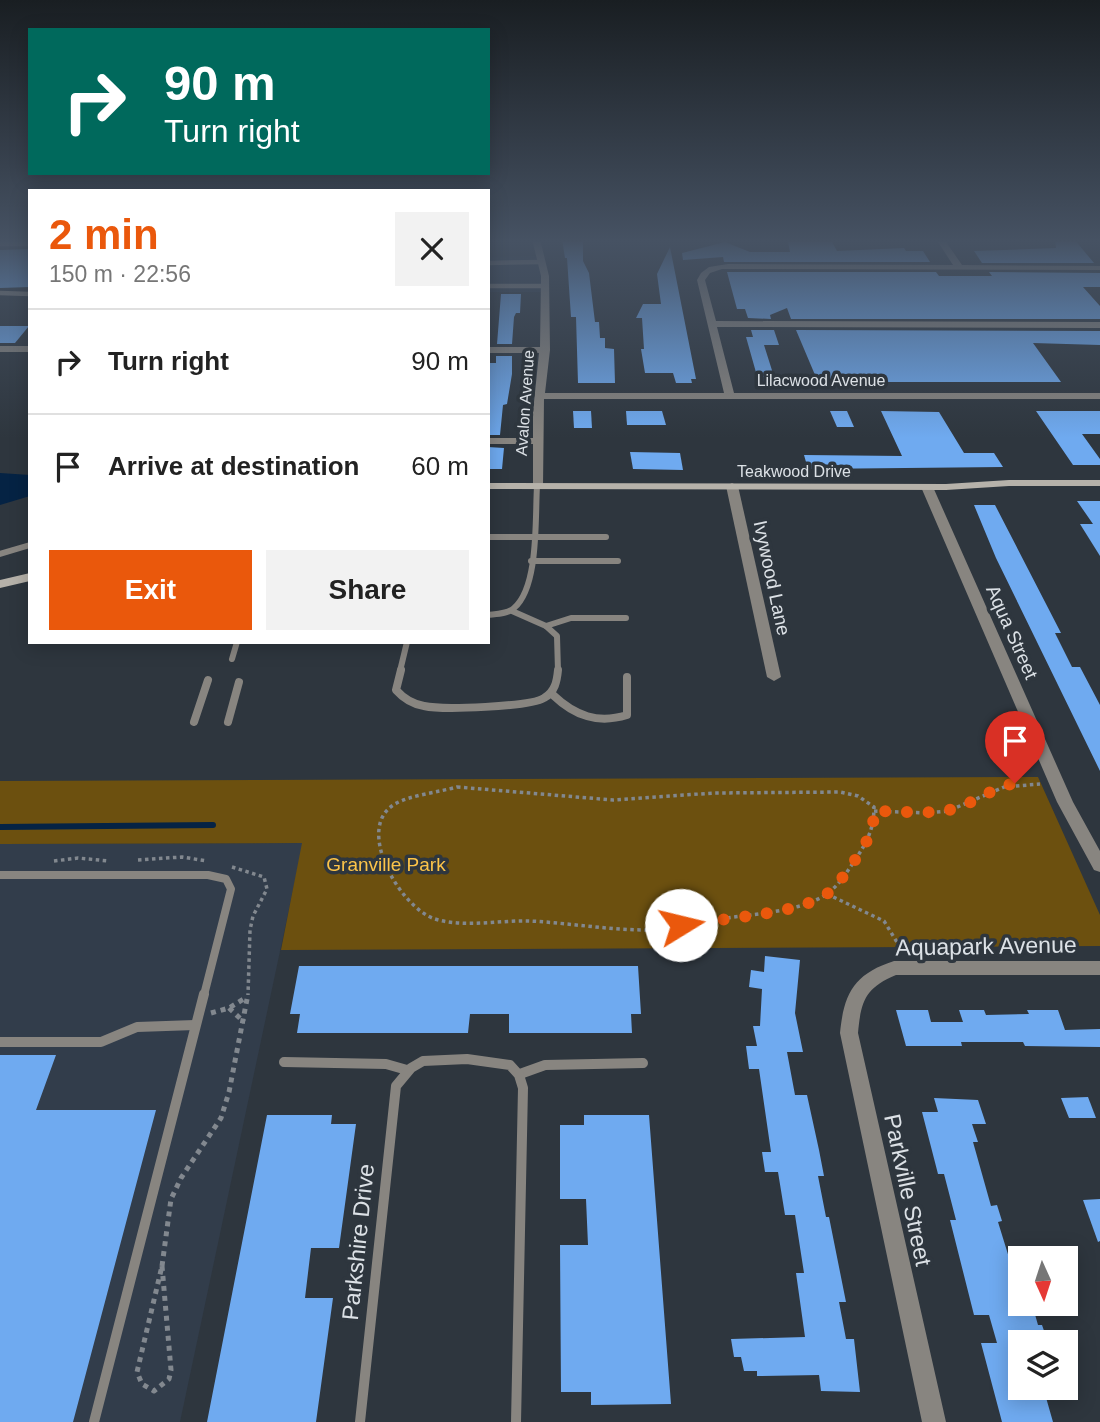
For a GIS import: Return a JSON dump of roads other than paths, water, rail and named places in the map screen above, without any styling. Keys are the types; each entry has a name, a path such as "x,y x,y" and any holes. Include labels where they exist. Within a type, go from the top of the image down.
{"street":[{"name":"Avalon Avenue","path":"537,486 545,305"},
{"path":"708,305 730,396"},
{"path":"713,324 1100,325"},
{"path":"0,349 28,349"},
{"path":"490,350 545,350"},
{"name":"Lilacwood Avenue","path":"541,396 1100,396"},
{"name":"Teakwood Drive","path":"490,486 927,487 1100,483"},
{"name":"Ivywood Lane","path":"732,486 774,677"},
{"name":"Aqua Street","path":"927,487 1065,802 1100,866"},
{"path":"0,584 28,577"},
{"name":"Aquapark Avenue","path":"874,976 894,968 918,967 1100,968"},
{"name":"Parkville Street","path":"874,976 852,1000 849,1034 934,1422"}],"lane":[{"path":"490,441 537,441"},
{"path":"512,611 526,595 537,486"},
{"path":"490,537 606,537"},
{"path":"0,554 28,546"},
{"path":"531,561 618,562"},
{"path":"407,644 396,690 402,699 427,707 530,704 544,701 553,695 557,686 557,636 546,626 512,611 490,615"},
{"path":"546,626 571,618 626,618"},
{"path":"232,659 236,644"},
{"path":"553,695 566,708 581,717 620,718 627,715 628,710 626,677"},
{"path":"194,722 208,680"},
{"path":"228,722 239,682"},
{"path":"0,875 208,875 226,879 231,889 94,1422"},
{"path":"0,1042 101,1042 137,1027 195,1025"},
{"path":"284,1062 386,1064 407,1070 425,1060 495,1061 510,1065 520,1074 523,1088 516,1422"},
{"path":"520,1074 545,1065 643,1063"},
{"name":"Parkshire Drive","path":"360,1422 396,1086 407,1070"}],"water":[{"path":"0,473 28,475 28,497 0,505"}],"waterway":[{"path":"0,827 213,825"}],"park label":[{"name":"Granville Park","path":"386,864"}]}
